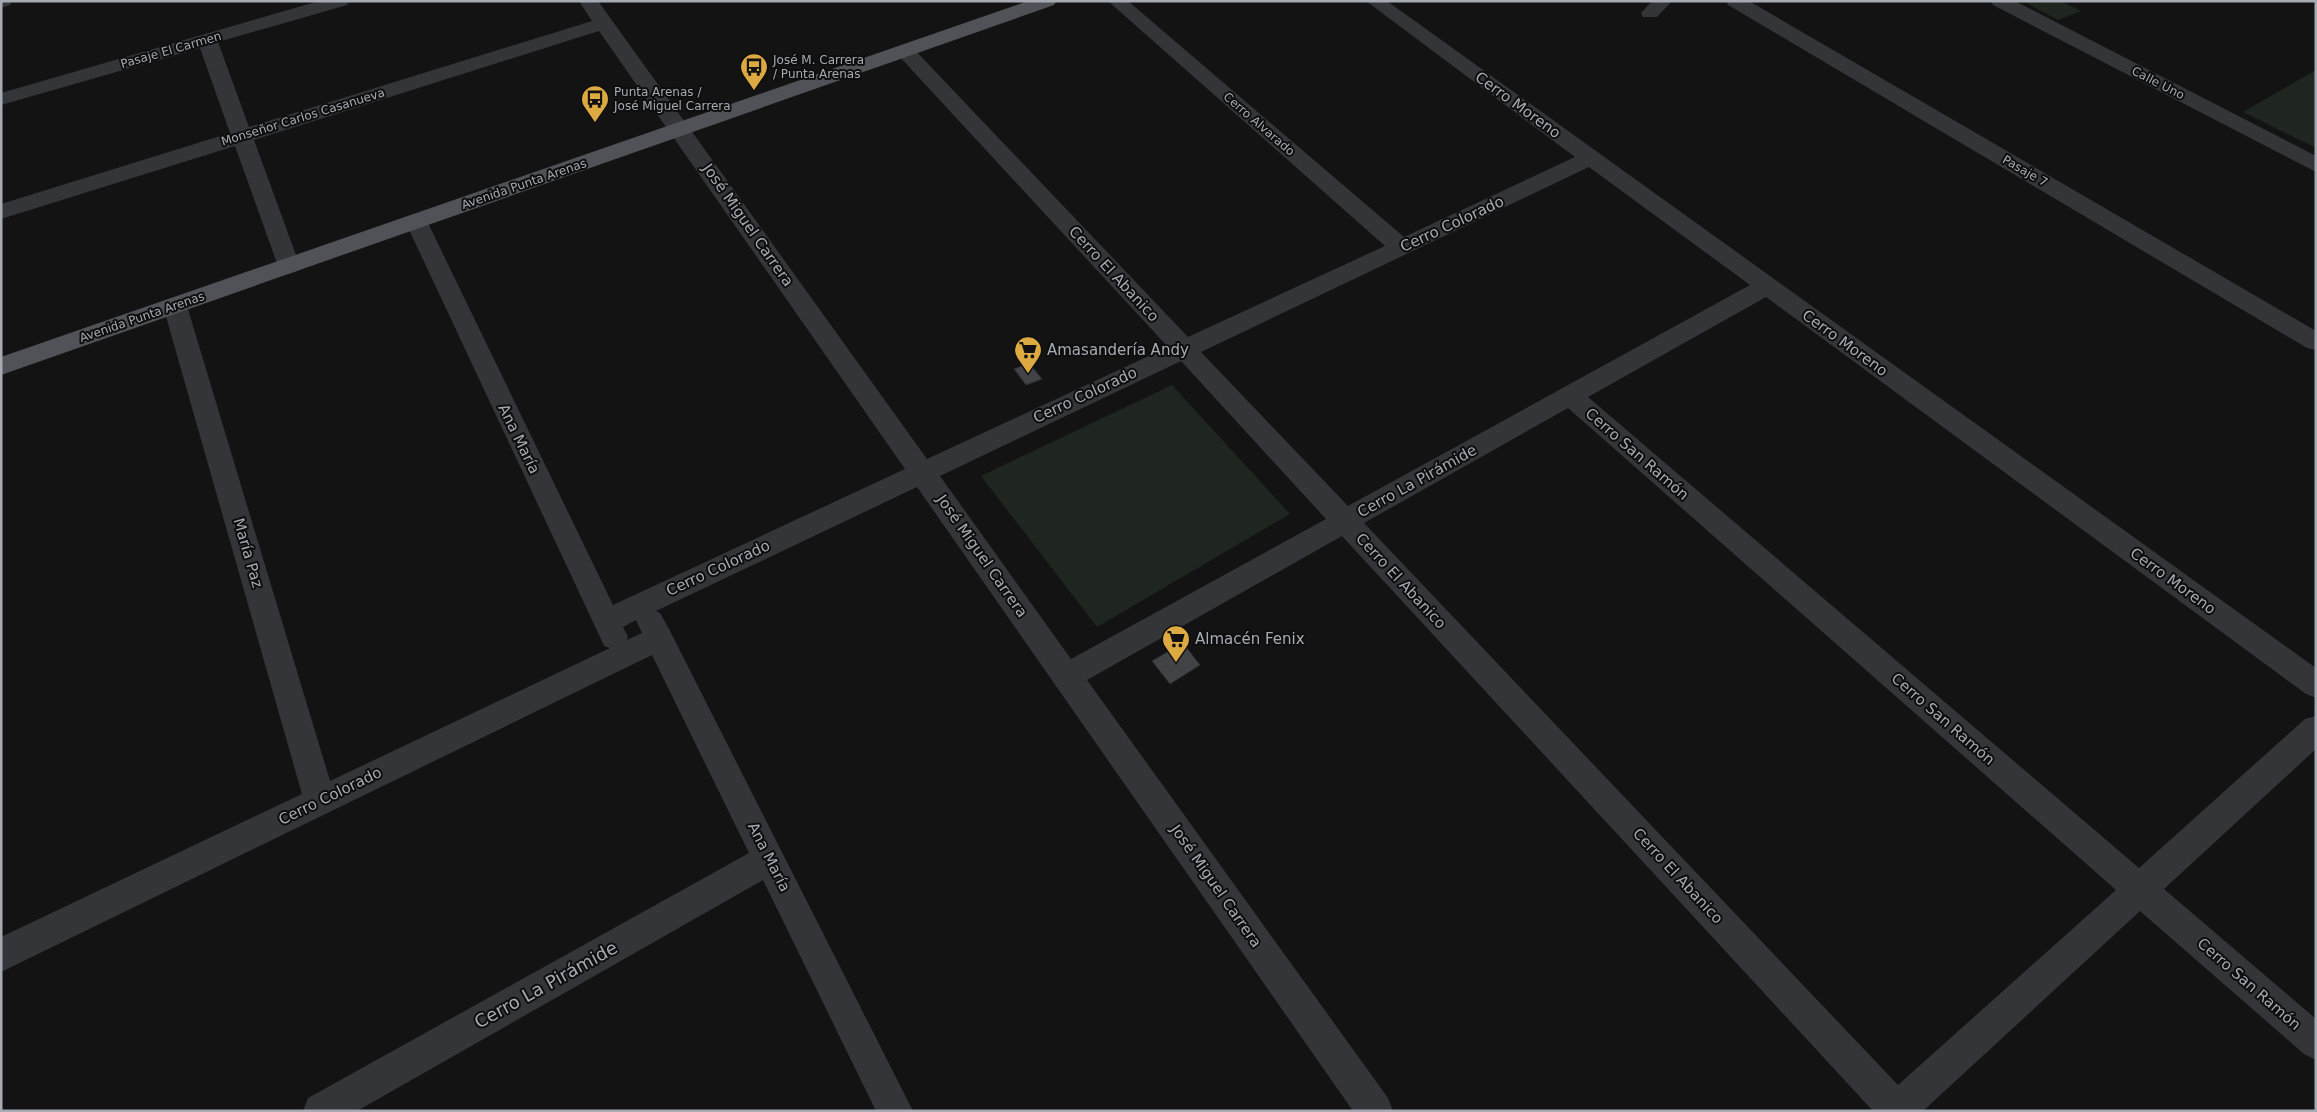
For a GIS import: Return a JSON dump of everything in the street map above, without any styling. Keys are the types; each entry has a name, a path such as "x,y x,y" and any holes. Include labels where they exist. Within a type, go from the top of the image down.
{"main road":[{"name":"Avenida Punta Arenas","path":"1,366 1047,1"}],"street":[{"name":"Pasaje El Carmen","path":"1,99 340,1"},
{"name":"José Miguel Carrera","path":"588,1 1375,1111"},
{"name":"Cerro Alvarado","path":"1117,1 1401,247"},
{"name":"Cerro Moreno","path":"1374,1 2316,685"},
{"name":"Pasaje 7","path":"1735,1 2316,342"},
{"name":"Calle Uno","path":"2000,1 2316,165"},
{"name":"Monseñor Carlos Casanueva","path":"1,212 604,23"},
{"path":"207,40 288,266"},
{"name":"Cerro El Abanico","path":"905,51 1897,1110"},
{"name":"Cerro Colorado","path":"606,621 1591,158"},
{"name":"Ana María","path":"416,222 623,656"},
{"name":"Cerro La Pirámide","path":"1066,676 1767,286"},
{"name":"María Paz","path":"175,306 320,801"},
{"name":"Cerro San Ramón","path":"1570,396 2316,1042"},
{"name":"Ana María","path":"641,604 895,1111"},
{"name":"Cerro Colorado","path":"1,955 659,638"},
{"path":"1897,1110 2316,729"},
{"name":"Cerro La Pirámide","path":"321,1111 770,859"}],"shaded area":[{"path":"2023,1 2061,1 2081,11 2058,20"},
{"path":"2316,70 2316,148 2243,112"},
{"path":"1172,385 1290,514 1097,627 981,476"}],"building":[{"name":"Amasandería Andy","path":"1029,363 1042,379 1026,385 1014,369"},
{"name":"Almacén Fenix","path":"1183,643 1200,665 1170,684 1152,661"}],"place":[{"name":"José M. Carrera / Punta Arenas","path":"754,91"},
{"name":"Punta Arenas / José Miguel Carrera","path":"595,123"},
{"name":"Amasandería Andy","path":"1028,374"},
{"name":"Almacén Fenix","path":"1176,663"}]}
